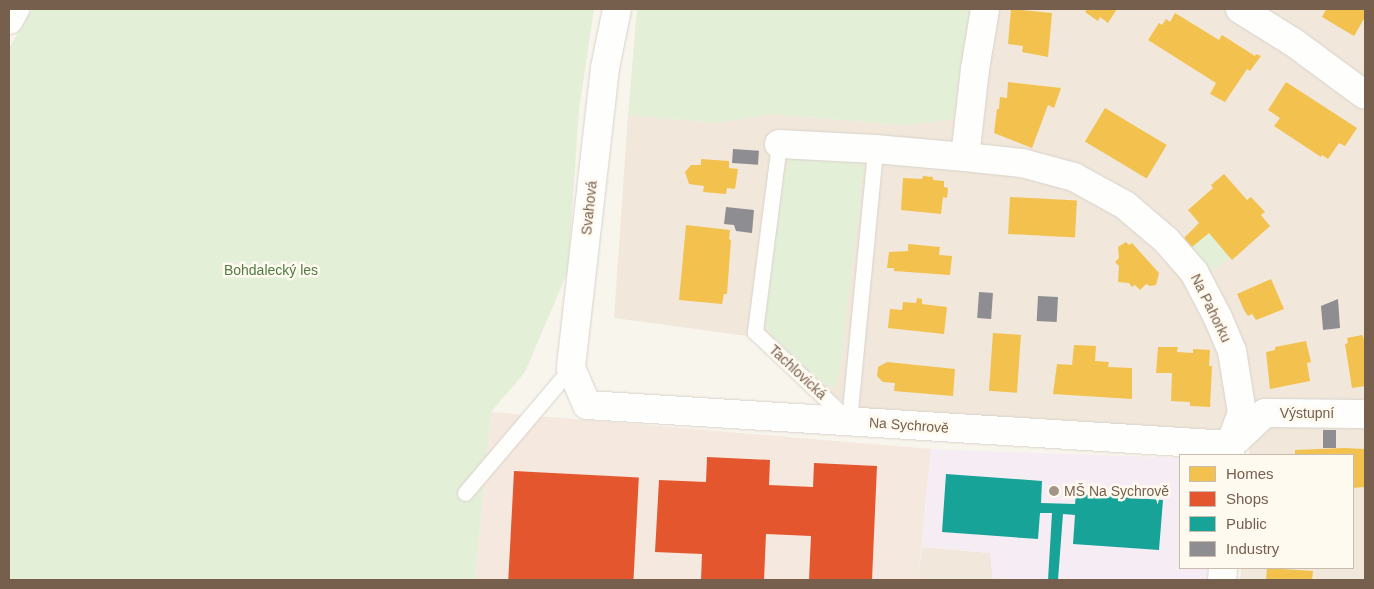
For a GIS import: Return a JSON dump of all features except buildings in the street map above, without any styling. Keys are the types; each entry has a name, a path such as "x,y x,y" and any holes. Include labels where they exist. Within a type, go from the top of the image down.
{"street":[{"path":"9,20 15,9"},
{"name":"Svahová","path":"587,405 572,368 605,68 617,9"},
{"path":"965,157 974,69 985,9"},
{"path":"1240,9 1293,42 1365,94"},
{"name":"Tachlovická","path":"779,144 876,149 965,157"},
{"name":"Na Pahorku","path":"965,157 1022,163 1074,177 1125,205 1166,240 1194,272 1218,318 1232,351 1242,413 1230,450"},
{"name":"Na Sychrově","path":"587,405 849,421 1230,450"},
{"name":"Výstupní","path":"1230,450 1265,413 1365,414"}],"lane":[{"name":"Tachlovická","path":"779,144 755,332 849,421"},
{"path":"849,421 876,149"},
{"path":"465,493 572,368"}],"shaded area":[{"path":"970,9 1365,9 1365,580 1240,580 1241,569 1354,569 1354,454 1249,454 1250,443 1220,430 856,411 747,336 614,318 628,115 717,123 770,114 903,125 963,72"},
{"path":"491,412 931,449 918,580 475,580"},
{"name":"MŠ Na Sychrově","path":"931,449 1179,458 1179,569 1207,569 1207,580 993,580 990,553 922,547"},
{"path":"922,547 990,553 993,580 918,580"}],"green space":[{"name":"Bohdalecký les","path":"32,9 594,9 579,110 568,271 525,372 491,412 475,580 9,580 9,48"},
{"path":"637,9 970,9 963,72 952,120 903,125 770,114 717,123 628,115"},
{"path":"801,153 858,158 864,168 839,376 834,387 825,385 784,351 767,329 762,302 788,160"},
{"path":"1209,233 1231,258 1211,271 1192,247"}],"place":[{"name":"MŠ Na Sychrově","path":"1054,491"}]}
